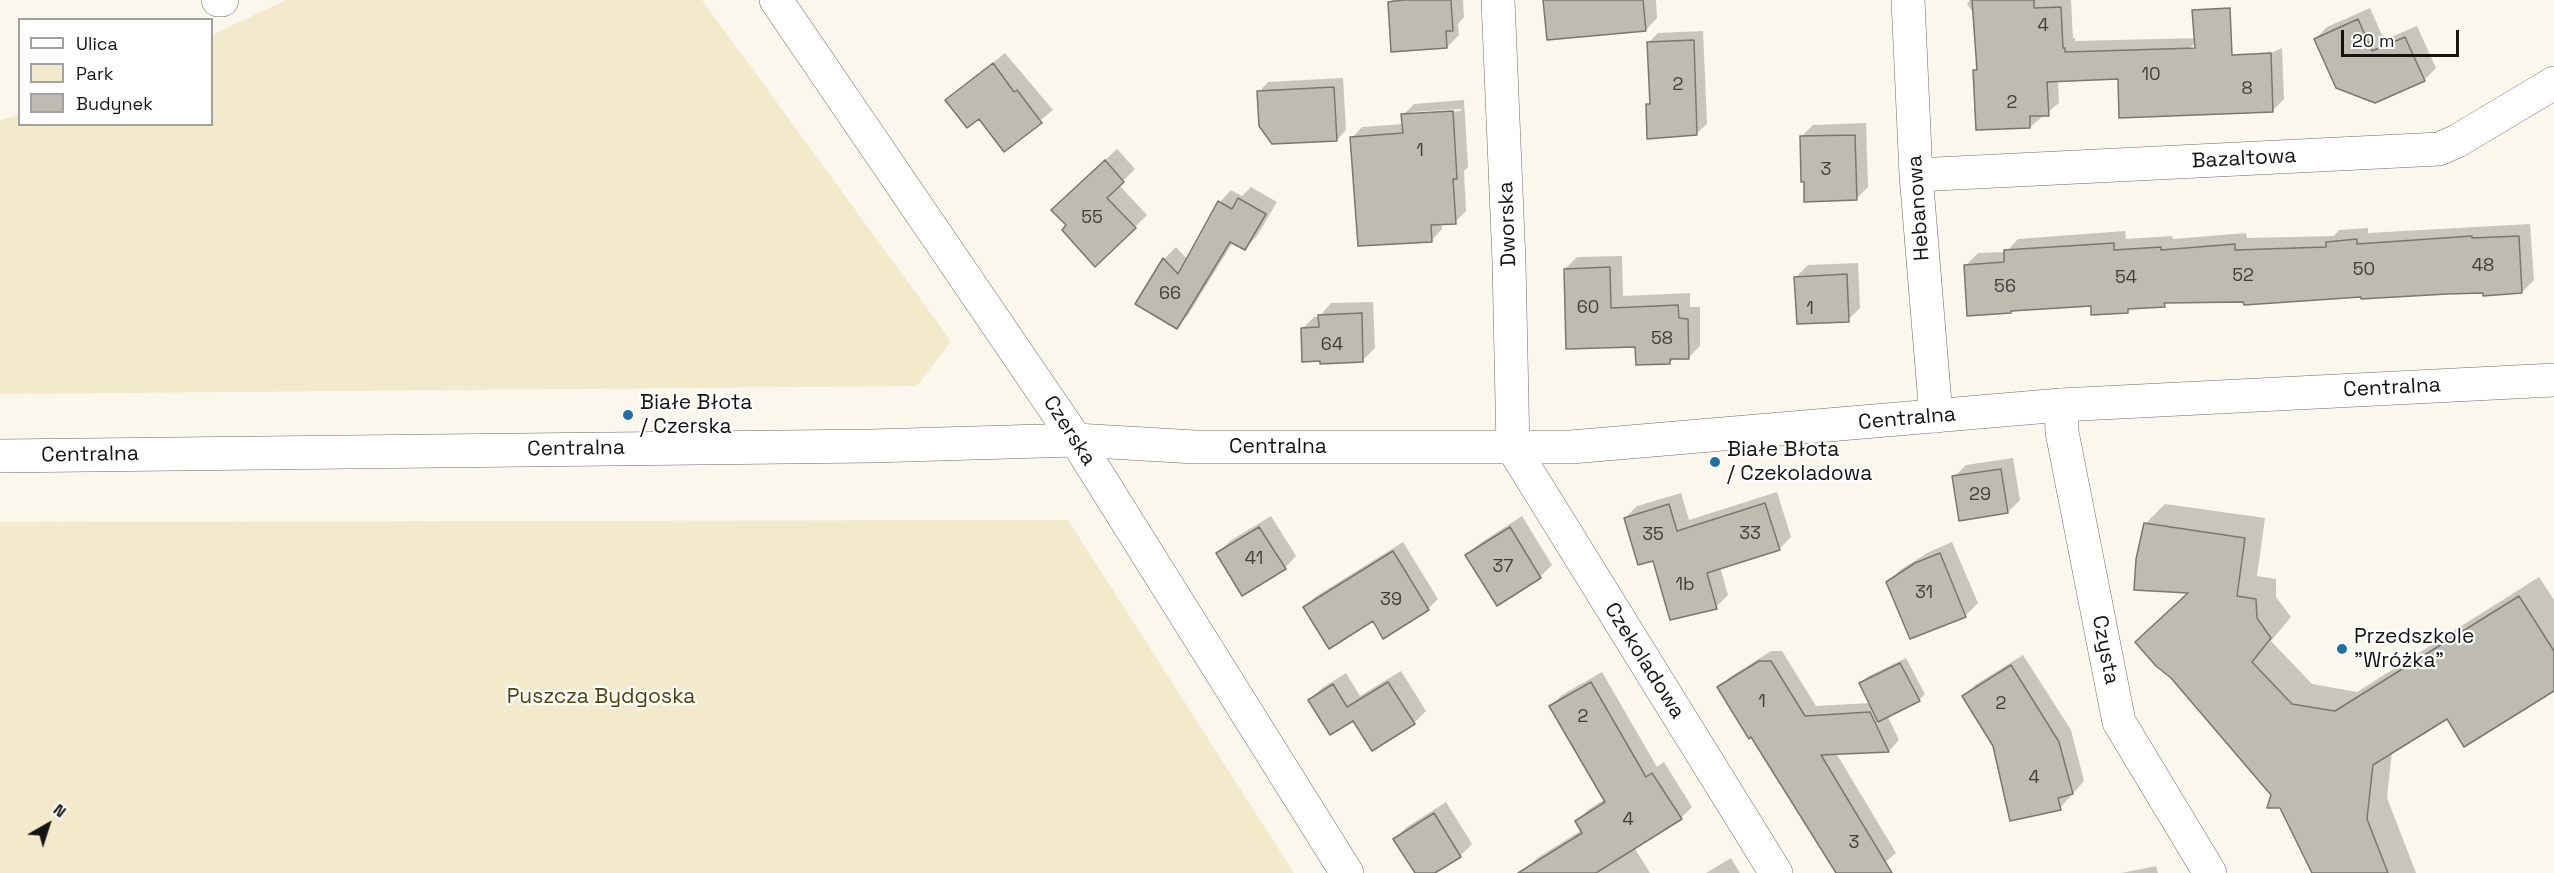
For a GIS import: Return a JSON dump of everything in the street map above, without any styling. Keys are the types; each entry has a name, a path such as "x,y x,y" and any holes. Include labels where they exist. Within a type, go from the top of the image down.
{"street":[{"name":"Czerska","path":"776,0 1076,440 1347,873"},
{"name":"Dworska","path":"1498,0 1509,250 1513,448"},
{"name":"Hebanowa","path":"1908,0 1916,175 1936,416"},
{"name":"Bazaltowa","path":"1916,175 2439,149 2457,141 2554,83"},
{"name":"Centralna","path":"0,456 872,446 1076,440 1195,447 1571,447 2061,405 2554,380"},
{"name":"Czysta","path":"2061,405 2062,432 2119,722 2210,873"},
{"name":"Czekoladowa","path":"1513,448 1776,873"}],"green space":[{"path":"286,0 702,0 951,341 917,386 0,394 0,121 18,114 18,126 213,126 213,35"},
{"name":"Puszcza Bydgoska","path":"1068,520 1294,873 0,873 0,522"}],"building":[{"path":"1451,0 1453,31 1446,31 1447,48 1391,52 1388,2"},
{"path":"1543,0 1643,0 1646,31 1547,40"},
{"path":"1972,0 2034,0 2034,8 2061,7 2065,52 2195,48 2192,10 2230,8 2232,55 2271,53 2273,112 2119,118 2118,79 2047,82 2049,116 2030,116 2030,128 1976,130 1973,70 1977,70"},
{"path":"2358,19 2372,51 2405,37 2425,81 2375,103 2336,88 2314,39"},
{"path":"1694,40 1697,135 1647,139 1646,104 1650,104 1647,42"},
{"path":"993,63 1014,92 1017,90 1042,123 1004,152 979,119 967,128 945,100"},
{"path":"1334,87 1337,141 1272,144 1259,126 1257,91"},
{"path":"1453,111 1457,179 1453,179 1456,224 1431,225 1432,242 1358,246 1350,137 1403,133 1401,114"},
{"path":"1855,135 1857,200 1804,202 1800,136"},
{"path":"1105,160 1124,182 1107,198 1136,228 1095,267 1062,230 1066,225 1051,210"},
{"path":"1238,198 1266,214 1245,250 1230,242 1177,329 1135,304 1163,258 1178,274 1218,201 1232,209"},
{"path":"2472,236 2472,238 2519,236 2522,293 2483,296 2483,293 2361,299 2361,297 2244,305 2243,302 2164,303 2165,307 2128,309 2128,313 2091,315 2091,306 1967,316 1964,265 2004,262 2004,250 2114,243 2114,250 2161,247 2161,250 2235,244 2235,250 2326,247 2326,242 2357,239 2357,244"},
{"path":"1610,267 1611,308 1678,305 1679,318 1688,319 1689,359 1670,359 1670,364 1636,365 1635,347 1566,349 1564,269"},
{"path":"1847,274 1849,322 1797,324 1794,277"},
{"path":"1362,313 1363,362 1320,364 1320,361 1302,362 1301,328 1319,327 1318,315"},
{"path":"2001,469 2008,513 1959,521 1952,476"},
{"path":"1765,503 1780,550 1707,573 1717,609 1670,620 1653,561 1638,565 1624,518 1669,504 1677,531"},
{"path":"2144,523 2245,538 2237,596 2256,599 2257,618 2271,638 2252,662 2292,704 2335,711 2519,596 2554,651 2554,691 2464,747 2447,719 2373,765 2367,819 2388,873 2312,873 2280,808 2267,808 2271,795 2171,678 2156,666 2135,642 2188,593 2134,590 2136,559"},
{"path":"1259,527 1286,569 1242,596 1216,553"},
{"path":"1510,527 1541,578 1497,606 1465,555"},
{"path":"1393,551 1429,610 1383,639 1373,621 1329,649 1303,607"},
{"path":"1940,553 1966,617 1910,639 1886,582 1915,563"},
{"path":"1759,661 1771,661 1805,716 1870,712 1889,752 1821,755 1892,873 1836,873 1751,737 1749,739 1717,687"},
{"path":"1900,663 1920,701 1878,722 1859,683"},
{"path":"2011,665 2059,742 2073,794 2058,798 2061,810 2010,821 1993,746 1962,696"},
{"path":"1388,682 1415,724 1372,751 1353,721 1330,735 1308,700 1333,684 1347,707"},
{"path":"1591,682 1646,777 1652,773 1682,819 1596,873 1518,873 1582,833 1575,821 1605,802 1549,706"},
{"path":"1434,813 1461,857 1435,873 1415,873 1393,839"}],"place":[{"name":"Białe Błota / Czerska","path":"628,415"},
{"name":"Białe Błota / Czekoladowa","path":"1715,462"},
{"name":"Przedszkole \"Wróżka\"","path":"2342,649"}]}
